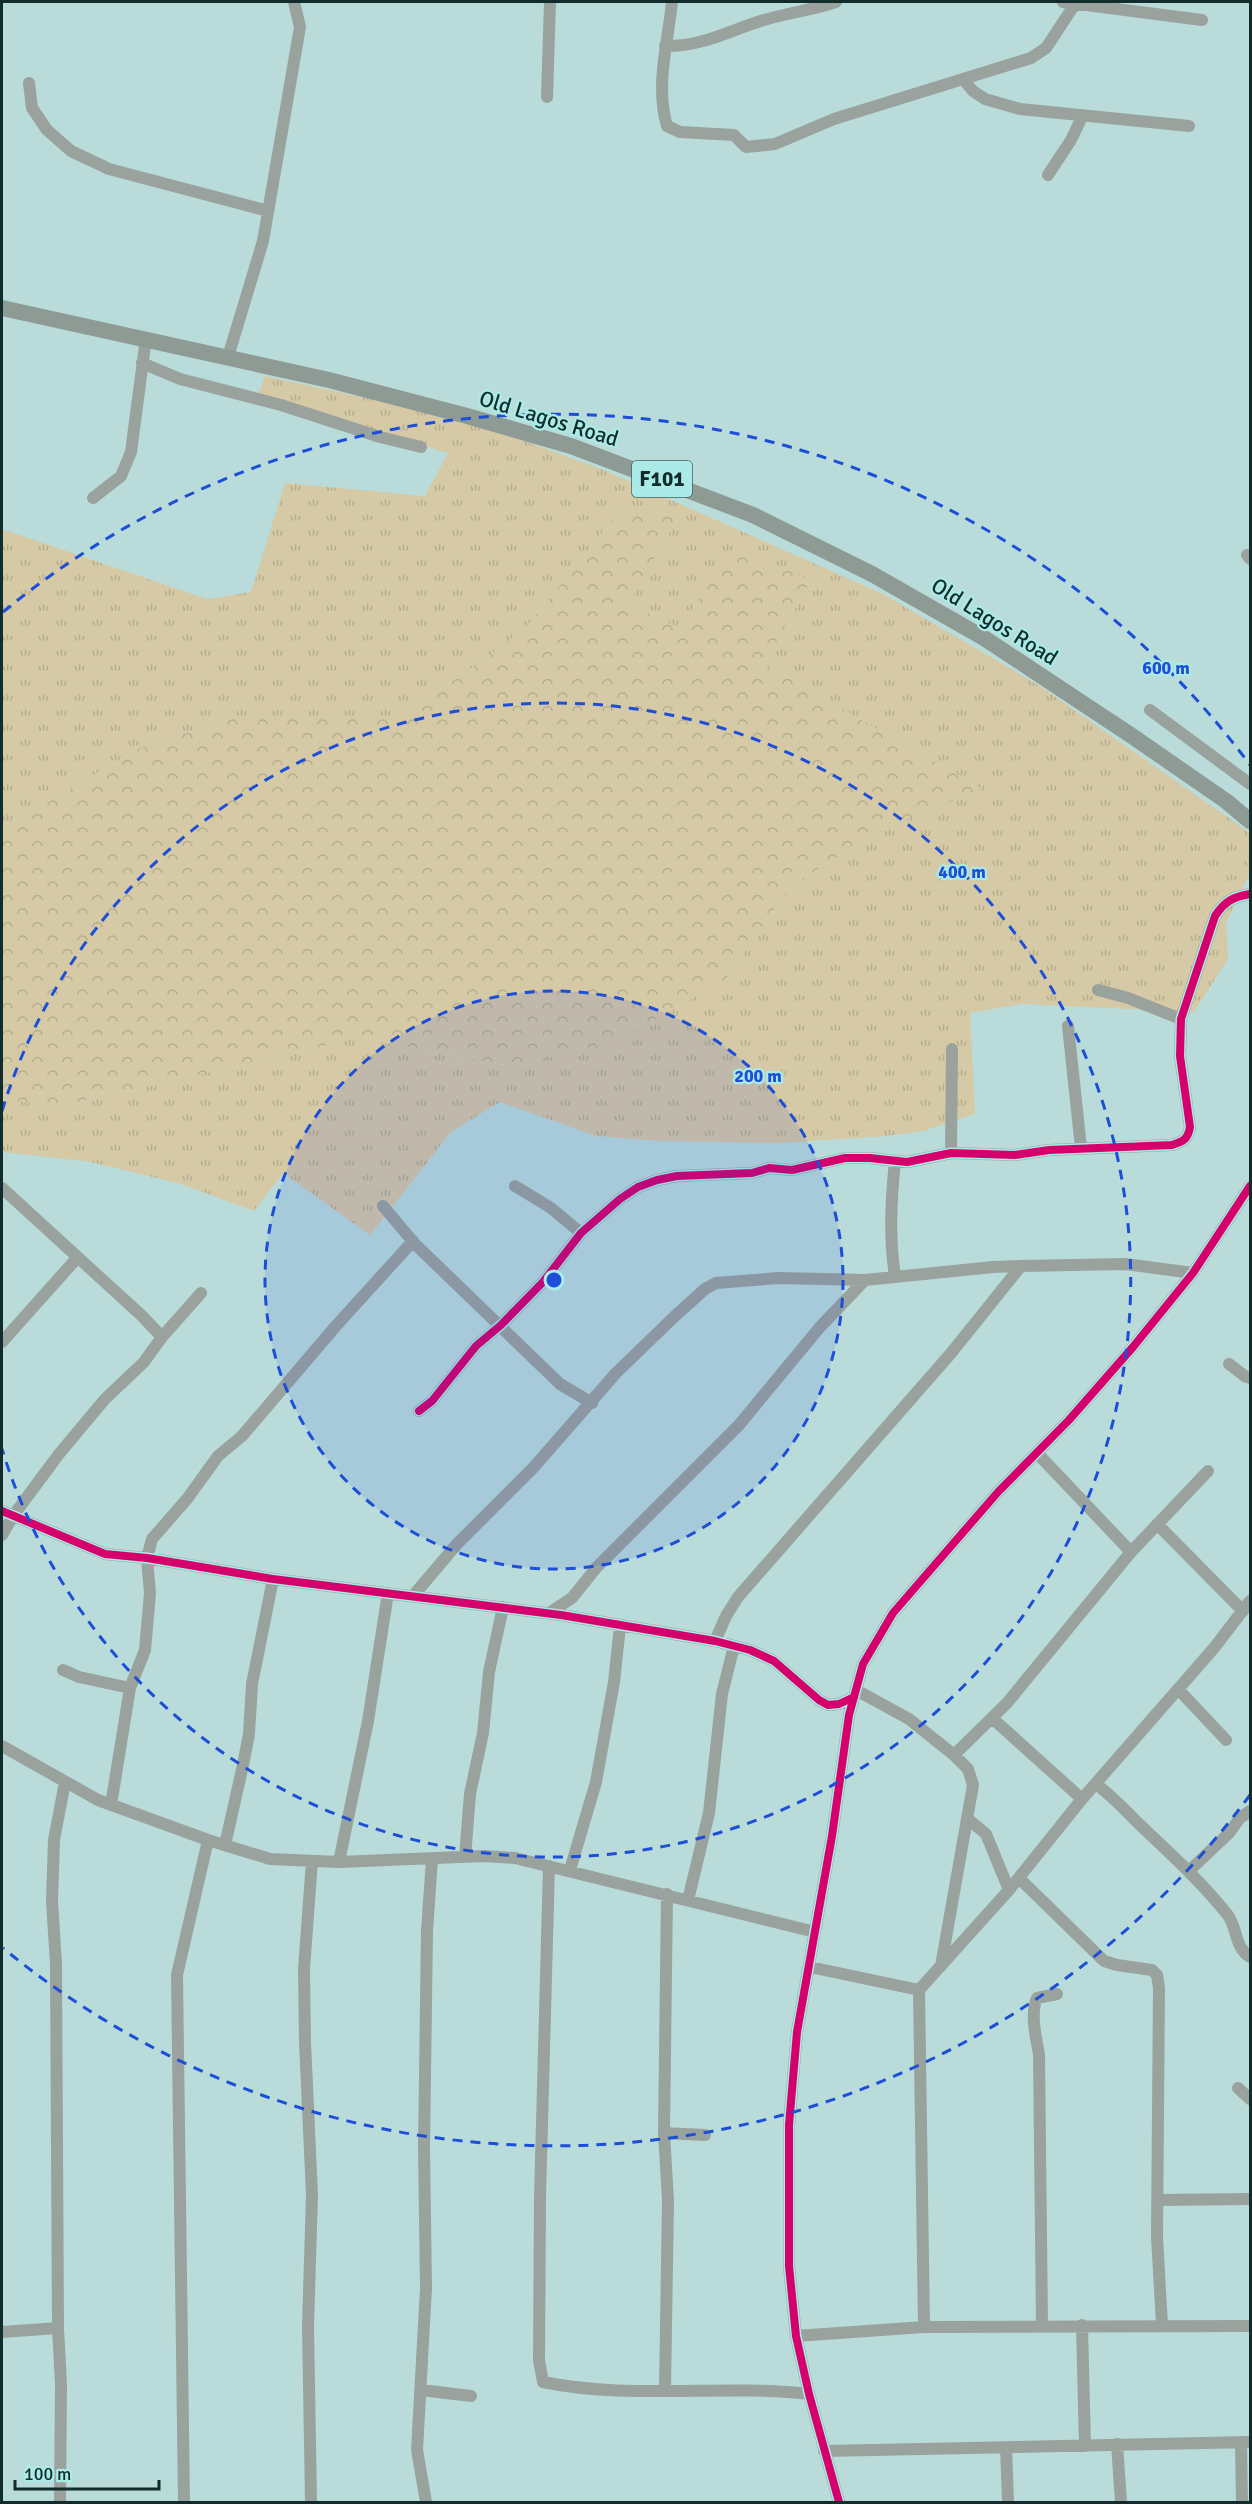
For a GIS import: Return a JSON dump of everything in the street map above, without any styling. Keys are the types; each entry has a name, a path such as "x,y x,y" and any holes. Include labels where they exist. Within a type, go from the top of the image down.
{"main road":[{"name":"Old Lagos Road","path":"2,308 146,338 396,397 571,446 753,515 872,574 984,638 1132,736 1251,821"}],"street":[{"path":"228,357 260,253 268,211 300,27 294,2"},
{"path":"547,97 550,2"},
{"path":"672,2 665,46 663,112 667,126 681,132 734,135 746,147 775,144 834,119 1031,58 1046,48 1069,3 1202,20"},
{"path":"665,46 687,47 764,20 814,5 836,2"},
{"path":"963,79 973,91 985,99 1020,109 1189,126"},
{"path":"29,83 32,108 47,130 71,151 109,169 268,211"},
{"path":"1047,175 1071,140 1083,115"},
{"path":"93,498 121,476 131,452 146,338"},
{"path":"142,363 180,379 281,405 380,437 421,447"},
{"path":"1150,710 1251,784"},
{"path":"419,1411 432,1401 476,1346 501,1325 543,1282 581,1233 620,1199 638,1187 657,1180 677,1176 752,1173 769,1168 792,1170 845,1158 919,1161 951,1153 1015,1155 1082,1148 1172,1145 1184,1141 1188,1136 1190,1126 1180,1056 1181,1019 1215,916 1224,904 1234,897 1251,894"},
{"path":"1098,990 1128,998 1181,1019"},
{"path":"1068,1026 1082,1148"},
{"path":"951,1153 952,1049"},
{"path":"894,1276 890,1208 895,1161"},
{"path":"514,1186 551,1208 581,1233"},
{"path":"839,2502 809,2394 796,2336 789,2266 789,2125 797,2032 832,1836 849,1715 863,1664 893,1613 998,1492 1037,1453 1133,1347 1193,1273 1251,1186"},
{"path":"2,1188 141,1315 162,1338"},
{"path":"383,1206 413,1241 560,1384 592,1403"},
{"path":"111,1805 130,1688 145,1650 148,1633 150,1593 147,1558 152,1539 187,1499 218,1456 242,1436 335,1327 413,1241"},
{"path":"2,1342 77,1258"},
{"path":"412,1596 457,1544 506,1498 592,1403 616,1373 705,1289 716,1283 779,1278 865,1280 1021,1266 1125,1264 1193,1273"},
{"path":"715,1641 726,1616 738,1597 951,1352 1021,1266"},
{"path":"549,1613 572,1598 596,1568 739,1425 844,1300 865,1280"},
{"path":"843,1281 844,1300"},
{"path":"2,1535 7,1513 105,1399 144,1362 201,1293"},
{"path":"1229,1364 1246,1377 1251,1378"},
{"path":"1037,1453 1131,1552"},
{"path":"954,1755 1007,1703 1131,1552 1208,1471"},
{"path":"7,1513 105,1554 147,1558 273,1579 549,1613 715,1641 750,1650 774,1662 819,1700 828,1704 839,1704 855,1694"},
{"path":"924,2327 919,1990 1010,1890 1082,1799 1247,1606 1157,1524"},
{"path":"225,1845 247,1744 252,1683 273,1579"},
{"path":"339,1862 368,1721 388,1593"},
{"path":"572,1598 574,1617"},
{"path":"465,1857 470,1794 483,1733 489,1672 503,1607"},
{"path":"570,1870 596,1782 615,1682 620,1626"},
{"path":"688,1900 709,1813 722,1694 734,1646"},
{"path":"63,1670 79,1677 130,1688"},
{"path":"1178,1689 1226,1740"},
{"path":"855,1694 909,1719 968,1769 973,1785 941,1966"},
{"path":"992,1718 1082,1799"},
{"path":"2,1746 111,1805 208,1840 270,1859 339,1862 465,1857 515,1858 815,1932"},
{"path":"60,2502 61,2385 58,2328 56,1965 52,1901 54,1840 65,1782"},
{"path":"1095,1784 1120,1803 1134,1819 1190,1870 1229,1917 1239,1946 1251,1957"},
{"path":"1190,1870 1229,1833 1240,1818 1251,1810"},
{"path":"968,1819 986,1834 1010,1890"},
{"path":"184,2502 177,1975 208,1840"},
{"path":"426,2502 417,2450 426,2288 424,2148 427,1931 432,1859"},
{"path":"311,2502 308,2326 312,2195 304,1969 312,1861"},
{"path":"549,1866 540,2197 539,2360 543,2382 625,2391 809,2394"},
{"path":"1019,1878 1104,1961 1152,1970 1157,1975 1159,1988 1158,2200 1162,2325"},
{"path":"665,2390 668,2200 664,2133 667,1894"},
{"path":"810,1967 919,1990"},
{"path":"1042,2326 1039,2054 1035,2033 1035,2002 1037,1998 1057,1994"},
{"path":"1238,2088 1251,2099"},
{"path":"664,2133 705,2135"},
{"path":"1158,2200 1251,2199"},
{"path":"1082,2325 1085,2446"},
{"path":"796,2336 924,2327 1251,2326"},
{"path":"2,2332 58,2328"},
{"path":"421,2390 471,2396"},
{"path":"824,2451 1246,2442 1242,2502"},
{"path":"1117,2444 1121,2502"},
{"path":"1006,2448 1008,2502"}],"green space":[{"path":"265,376 467,420 601,469 883,594 1040,686 1250,833 1250,873 1226,923 1228,959 1194,1012 1022,1004 970,1013 975,1114 923,1131 887,1136 781,1143 660,1141 596,1136 500,1102 451,1132 370,1235 283,1173 254,1211 181,1184 91,1162 2,1152 2,1099 58,1107 358,1038 505,1065 725,980 790,887 876,832 981,789 764,664 811,580 679,628 628,604 679,516 622,508 525,629 404,717 236,717 137,749 2,830 2,529 207,599 251,592 285,483 425,496 448,453 258,395"},
{"path":"622,508 679,516 629,604 679,628 734,547 811,580 764,664 982,789 876,832 790,887 725,980 607,1047 505,1065 358,1038 57,1107 2,1099 2,830 137,749 236,717 404,717 525,629"}],"cycle path":[{"path":"419,1411 432,1401 476,1346 501,1325 543,1282 581,1233 620,1199 638,1187 657,1180 677,1176 752,1173 769,1168 792,1170 845,1158 907,1162 951,1153 1015,1155 1049,1150 1172,1145 1182,1141 1187,1137 1190,1127 1180,1056 1181,1019 1215,916 1230,900 1250,894"},
{"path":"839,2502 809,2394 796,2336 789,2266 789,2125 797,2032 832,1836 849,1715 863,1664 893,1613 998,1492 1069,1420 1133,1347 1193,1273 1250,1186"},
{"path":"2,1511 105,1554 147,1558 273,1579 561,1615 715,1641 750,1650 774,1661 819,1700 828,1705 839,1704 854,1697"}]}
